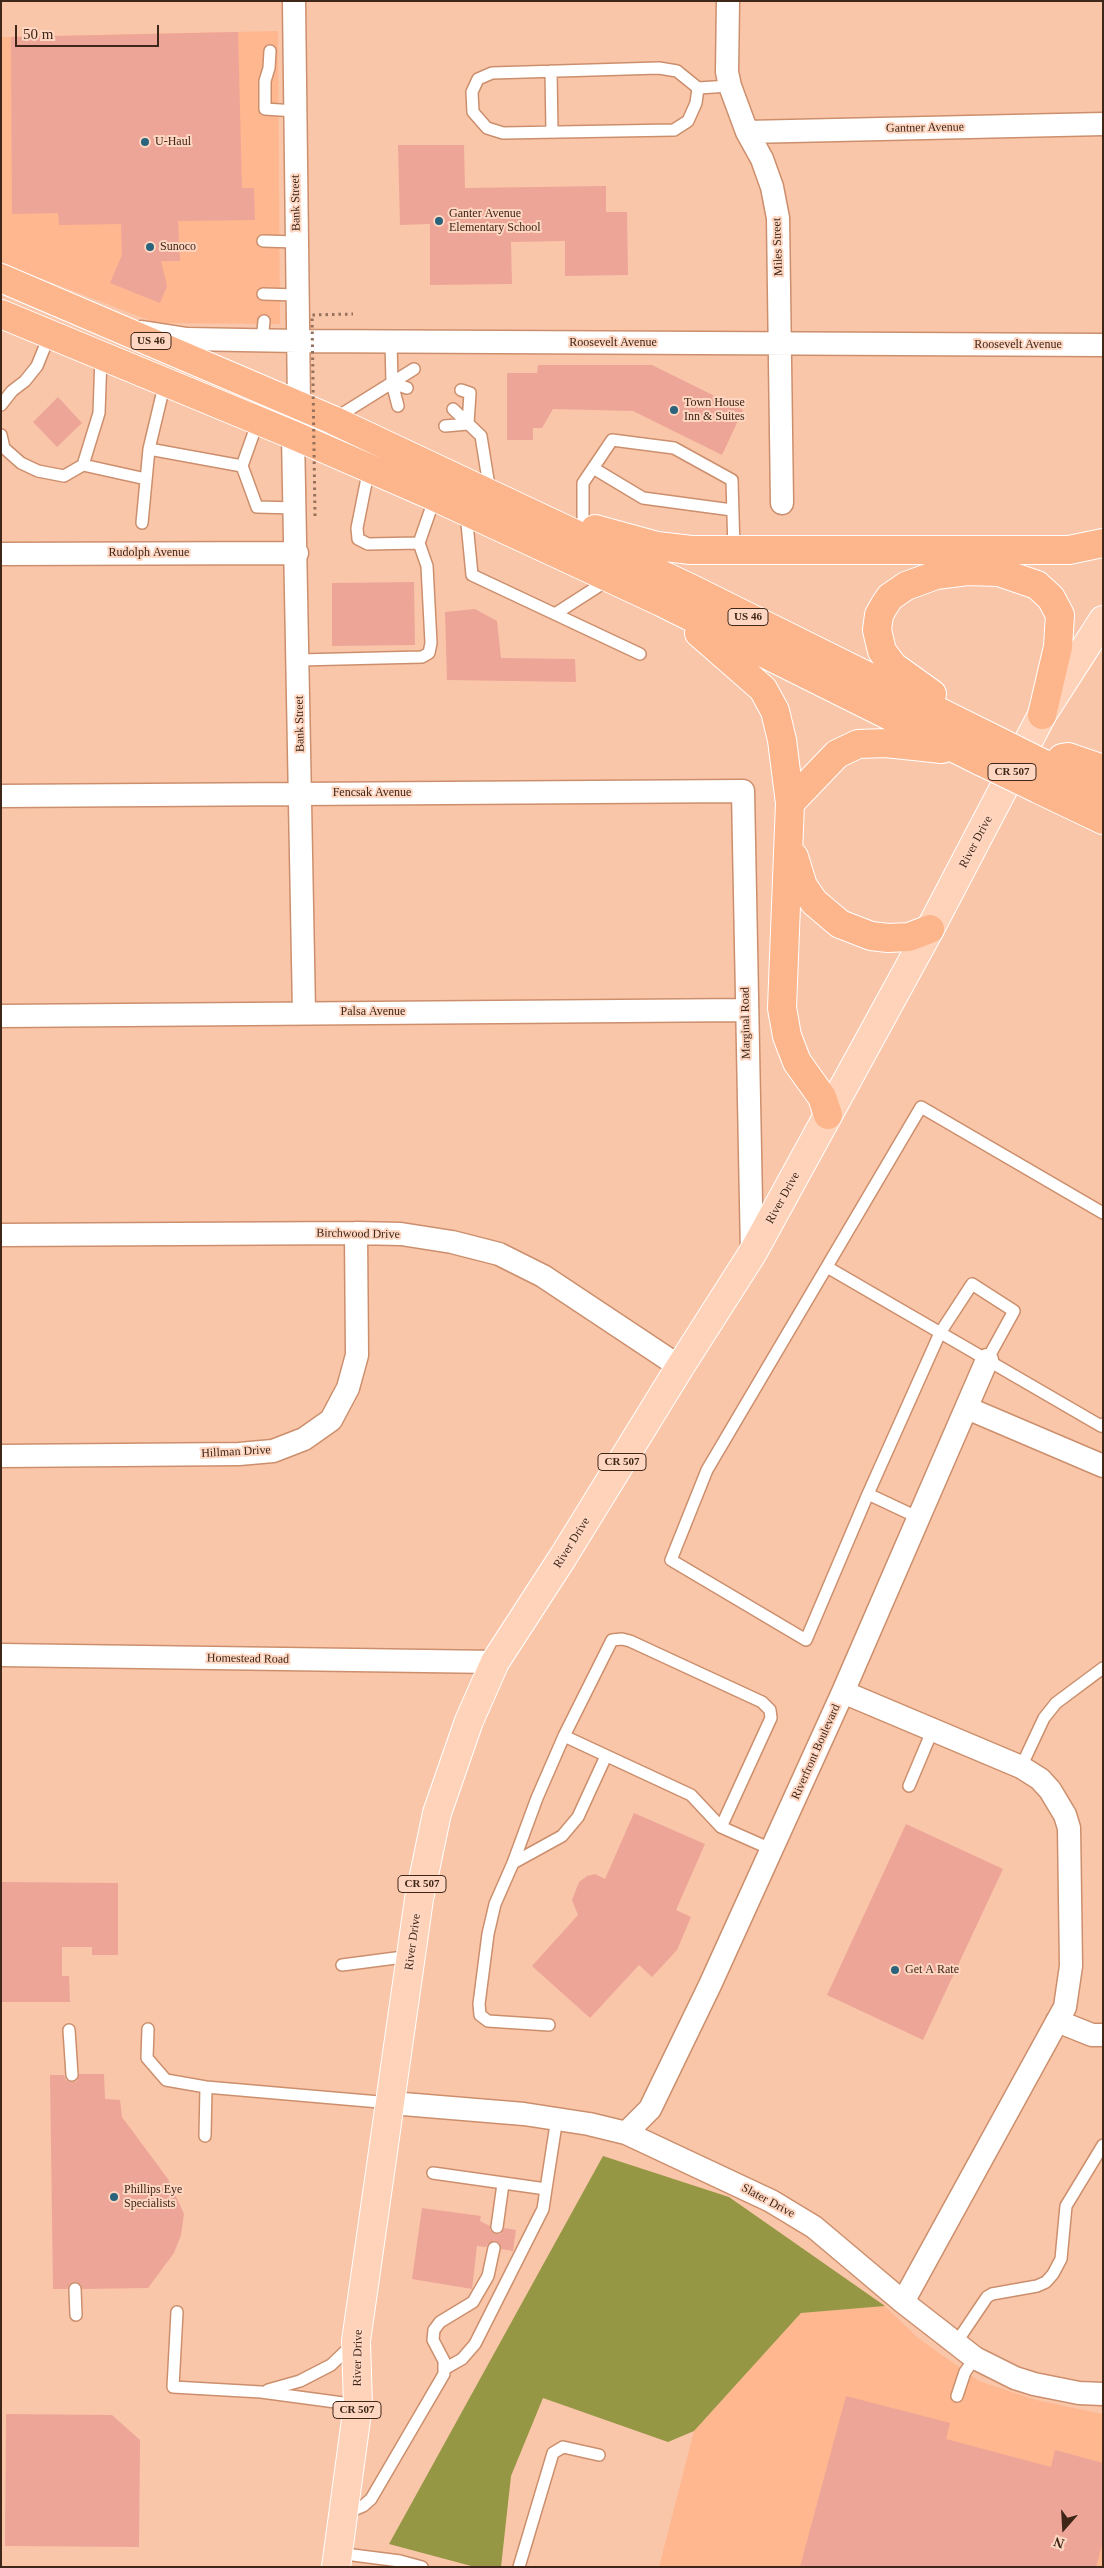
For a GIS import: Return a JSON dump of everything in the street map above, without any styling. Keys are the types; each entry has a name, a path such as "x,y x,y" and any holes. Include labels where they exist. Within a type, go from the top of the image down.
{"highway":[{"name":"US 46","path":"1,278 300,405 690,588 951,719 987,750 1038,789 1103,820"},
{"name":"US 46","path":"7,317 294,435 466,511 661,602 958,750 987,750 1042,763 1103,792"},
{"path":"543,518 583,526 657,546 692,550 1068,550 1103,543"},
{"path":"951,719 929,690 910,680 894,666 882,651 877,630 879,615 890,597 906,586 936,575 967,570 999,572 1028,580 1045,591 1056,606 1061,625 1042,715"},
{"path":"661,602 746,672 763,689 775,711 790,803 790,844 782,1008 787,1036 798,1062 822,1097 828,1115"},
{"path":"790,803 837,754 858,744 886,743 958,750"},
{"path":"1042,763 1068,757 1103,769"},
{"path":"790,844 803,886 814,902 840,924 871,936 888,938 909,937 930,929"}],"main road":[{"name":"River Drive","path":"336,2560 358,2406 356,2342 428,1848 441,1799 469,1721 495,1662 564,1557 680,1367 752,1254 930,929 1042,715 1103,620"}],"street":[{"name":"Bank Street","path":"294,1 282,68 295,111 297,341 300,405"},
{"name":"Miles Street","path":"728,1 727,72 730,86 747,132 762,159 772,187 778,218 782,503"},
{"name":"Gantner Avenue","path":"747,132 1103,124"},
{"name":"Roosevelt Avenue","path":"123,329 187,339 263,330 297,341 1103,345"},
{"name":"Bank Street","path":"294,435 305,512 297,553 304,1012"},
{"name":"Rudolph Avenue","path":"1,554 297,553"},
{"name":"Fencsak Avenue","path":"1,796 743,791"},
{"name":"Marginal Road","path":"743,791 752,1254"},
{"name":"Palsa Avenue","path":"1,1016 304,1012 746,1010"},
{"name":"Birchwood Drive","path":"1,1235 356,1233 401,1234 452,1242 499,1254 543,1276 680,1367"},
{"name":"Hillman Drive","path":"1,1456 239,1454 273,1451 304,1439 331,1420 348,1388 357,1354 356,1233"},
{"name":"Riverfront Boulevard","path":"626,2134 650,2109 773,1850 987,1360"},
{"path":"966,1408 1103,1466"},
{"name":"Homestead Road","path":"1,1655 495,1662"},
{"path":"843,1692 1021,1767 1040,1779 1050,1790 1065,1815 1069,1828 1071,1966 1065,2007 903,2302"},
{"path":"1057,2022 1092,2035 1103,2035"},
{"name":"Slater Drive","path":"391,2103 557,2118 626,2134 771,2201 814,2227 903,2302 975,2358 1014,2378 1034,2384 1079,2393 1103,2394"}],"lane":[{"path":"270,51 282,68 265,82 265,109 295,111"},
{"path":"698,88 696,103 688,121 674,130 503,133 487,128 473,112 472,92 478,79 492,73 659,68 677,71 698,88 730,86"},
{"path":"550,71 552,132"},
{"path":"263,241 296,242"},
{"path":"263,294 297,295"},
{"path":"1,405 37,366 50,334"},
{"path":"391,342 392,383 398,406"},
{"path":"83,465 99,413 101,355"},
{"path":"333,420 414,369"},
{"path":"142,523 149,448 165,382"},
{"path":"392,383 407,388"},
{"path":"461,390 470,393 468,424"},
{"path":"453,408 481,436 491,494"},
{"path":"258,420 242,466 257,507 305,512"},
{"path":"445,426 468,424"},
{"path":"1,435 4,448 21,463 38,471 64,476 83,465 146,479"},
{"path":"583,526 583,483 612,440 674,448 732,480 734,551"},
{"path":"149,448 242,466"},
{"path":"369,468 357,528 358,539 368,544 419,543"},
{"path":"593,468 642,498 732,510"},
{"path":"299,660 422,658 429,652 431,643 428,566 419,543 435,497"},
{"path":"466,511 472,575 640,654"},
{"path":"555,614 610,578"},
{"path":"987,1360 1014,1311 972,1284 940,1333 868,1494 806,1640 671,1560 707,1470 921,1108 1103,1213"},
{"path":"827,1267 1101,1426 1103,1424"},
{"path":"868,1494 919,1518"},
{"path":"548,2025 488,2022 480,2015 479,2004 488,1934 495,1904 513,1863 537,1798 608,1644 616,1639 630,1642 762,1702 770,1710 771,1718 721,1827"},
{"path":"1021,1767 1044,1718 1056,1703 1103,1668"},
{"path":"909,1786 932,1730"},
{"path":"564,1736 691,1795 721,1827 773,1850"},
{"path":"513,1863 562,1836 578,1817 606,1756"},
{"path":"342,1965 411,1956"},
{"path":"148,2029 147,2058 166,2080 206,2087 391,2103"},
{"path":"69,2030 72,2074"},
{"path":"205,2136 206,2087"},
{"path":"343,2514 363,2506 371,2500 446,2368 462,2359 475,2344 542,2209 557,2118"},
{"path":"956,2343 987,2297 992,2294 1037,2286 1046,2282 1053,2274 1060,2259 1066,2206 1103,2145"},
{"path":"432,2173 546,2189"},
{"path":"497,2227 503,2184"},
{"path":"446,2368 432,2340 434,2330 440,2322 473,2302 488,2276 494,2248"},
{"path":"75,2289 76,2315"},
{"path":"177,2312 173,2387 262,2392 358,2406"},
{"path":"262,2392 300,2381 331,2366 356,2342"},
{"path":"957,2396 965,2372 975,2358"},
{"path":"520,2567 553,2453 563,2447 599,2455"},
{"path":"336,2560 400,2561 422,2567"}],"path":[{"path":"305,512 312,315 353,314"}],"shaded area":[{"name":"U-Haul","path":"278,31 280,324 156,323 1,263 1,37"},
{"path":"603,2156 729,2197 885,2306 801,2313 694,2431 668,2442 543,2398 511,2476 501,2567 475,2567 389,2544"},
{"path":"885,2306 918,2338 979,2381 1036,2400 1103,2414 1103,2567 659,2567 694,2431 801,2313"}],"building":[{"name":"U-Haul","path":"238,32 242,188 254,188 255,220 178,221 180,261 161,261 167,286 160,303 110,283 122,255 121,224 59,225 58,213 12,214 11,37"},
{"name":"Ganter Avenue Elementary School","path":"398,145 464,145 465,188 606,186 606,212 627,212 628,275 565,276 565,241 511,242 512,284 430,285 430,224 400,225"},
{"name":"Town House Inn & Suites","path":"538,365 652,365 743,410 722,455 633,411 553,409 542,428 533,428 533,440 507,440 507,373 537,373"},
{"path":"58,397 82,423 57,447 33,422"},
{"path":"414,582 415,645 332,646 332,583"},
{"path":"475,609 497,621 501,658 575,659 576,682 447,680 445,612"},
{"path":"634,1813 705,1844 676,1910 691,1917 677,1950 652,1977 639,1965 590,2018 532,1966 578,1915 572,1900 579,1882 587,1876 595,1874 605,1879"},
{"path":"906,1824 1003,1869 923,2040 827,1995"},
{"path":"1,1882 118,1883 118,1955 92,1955 92,1947 62,1947 62,1976 69,1976 70,2002 1,2002"},
{"name":"Phillips Eye Specialists","path":"79,2074 104,2074 105,2099 120,2100 122,2117 168,2179 184,2214 181,2235 174,2253 148,2288 82,2289 81,2285 75,2282 71,2283 68,2289 53,2289 50,2075 64,2075 66,2080 72,2082 77,2081"},
{"path":"422,2208 481,2216 480,2221 490,2226 490,2230 495,2234 500,2234 504,2228 516,2230 513,2251 501,2249 499,2243 495,2241 489,2243 486,2247 477,2246 472,2289 412,2279"},
{"path":"846,2396 950,2423 946,2439 1051,2467 1055,2450 1103,2463 1103,2541 1096,2567 800,2567"},
{"path":"6,2414 112,2415 140,2440 139,2547 5,2546"}],"place":[{"name":"U-Haul","path":"145,142"},
{"name":"Ganter Avenue Elementary School","path":"439,221"},
{"name":"Sunoco","path":"150,247"},
{"name":"Town House Inn & Suites","path":"674,410"},
{"name":"Get A Rate","path":"895,1970"},
{"name":"Phillips Eye Specialists","path":"114,2197"}]}
